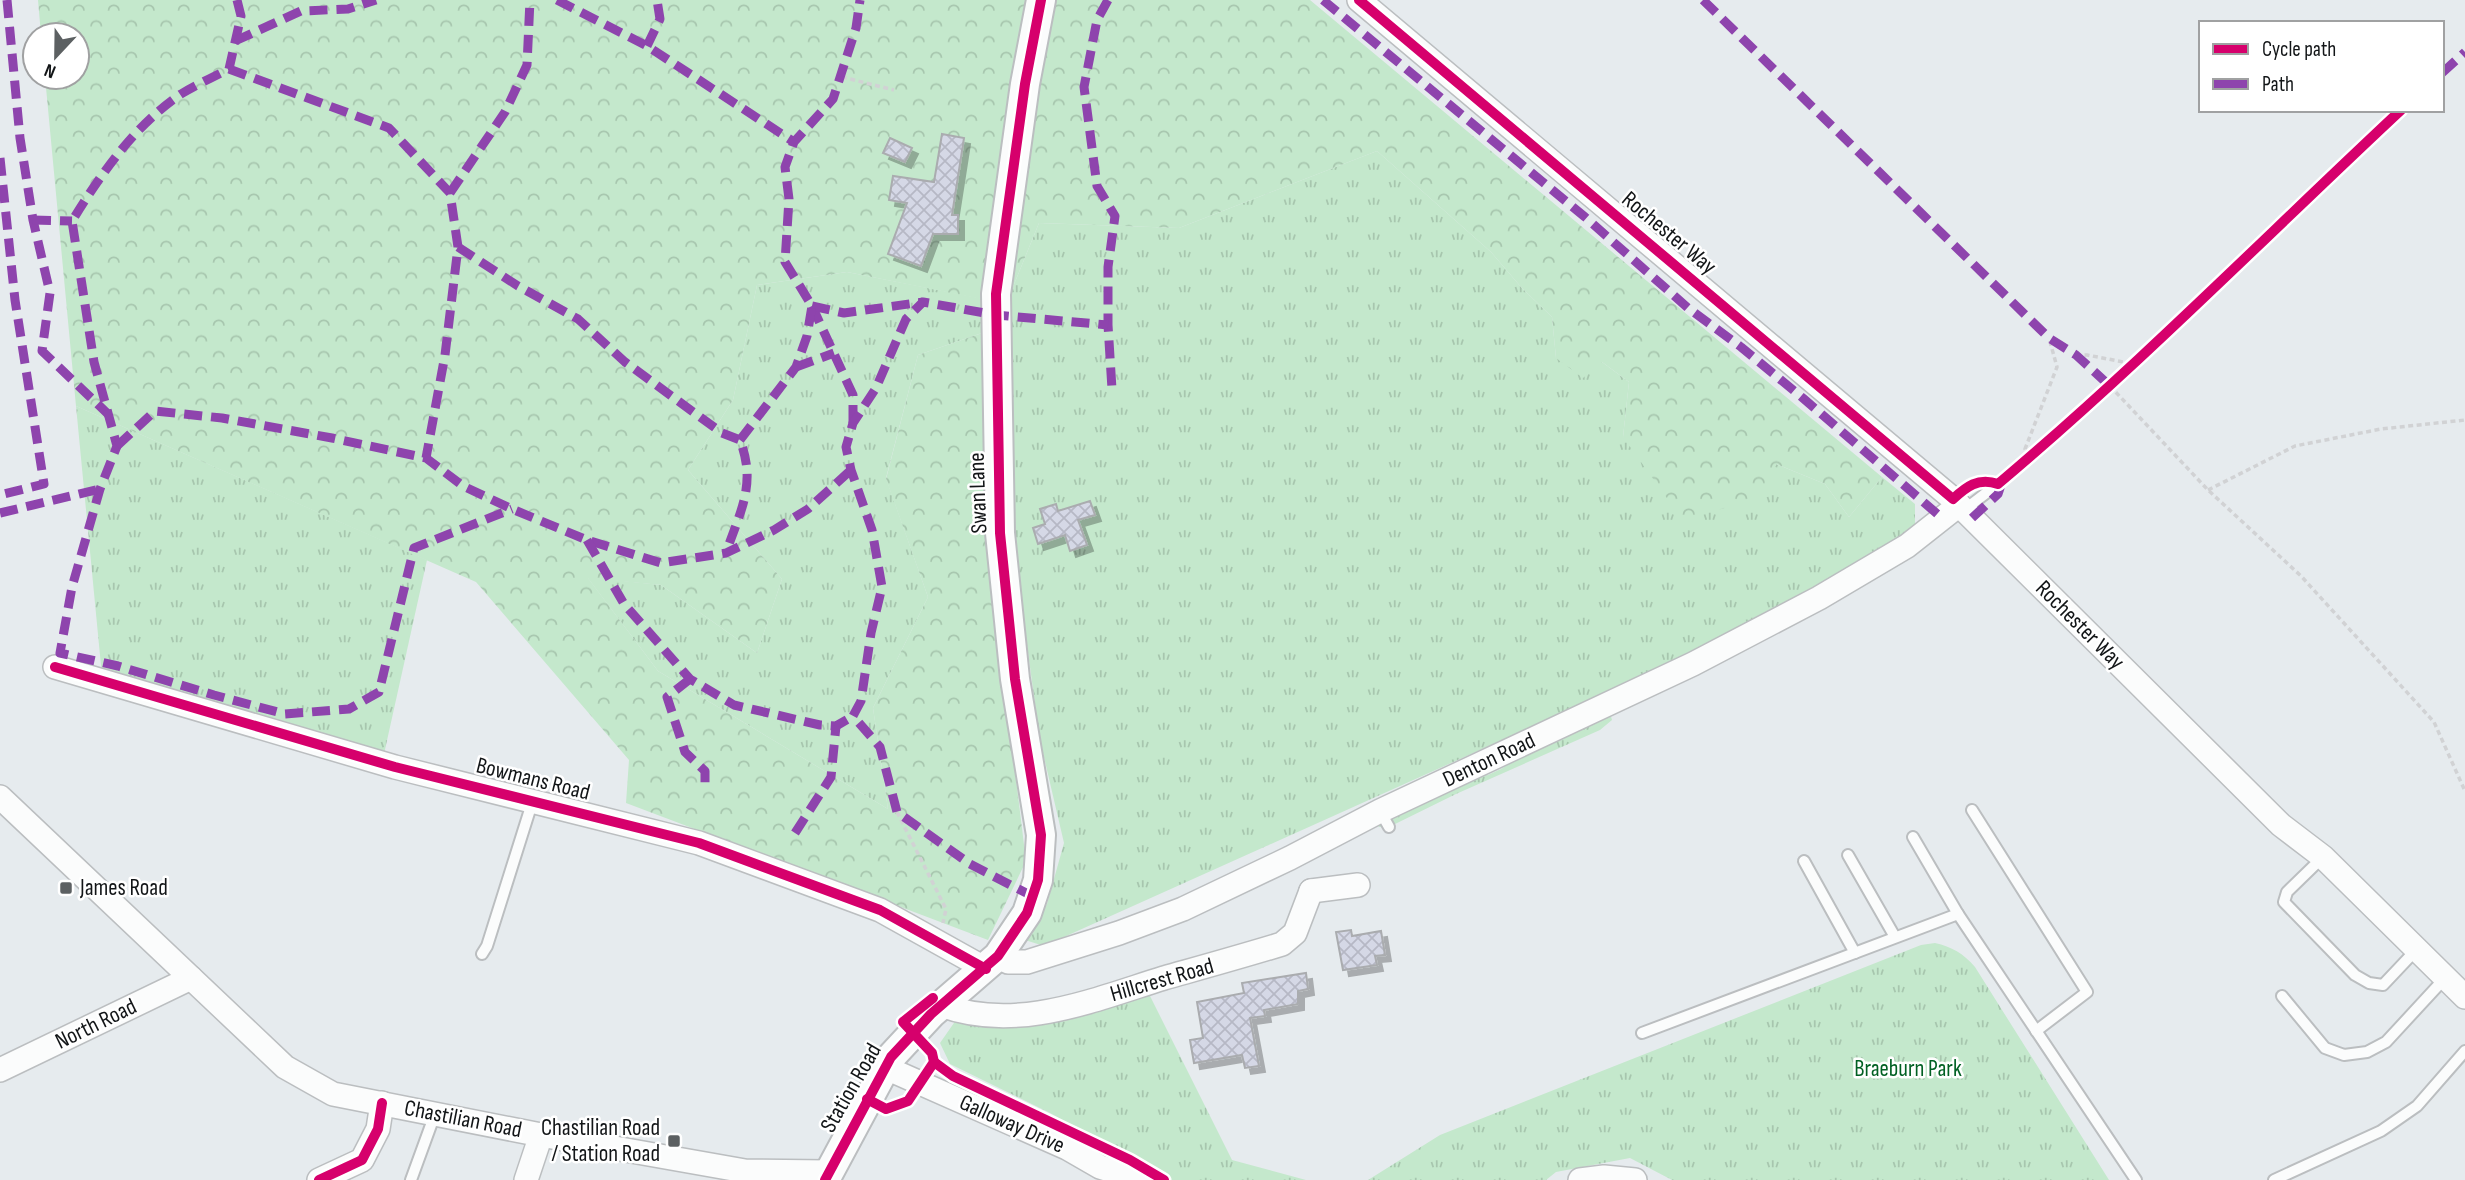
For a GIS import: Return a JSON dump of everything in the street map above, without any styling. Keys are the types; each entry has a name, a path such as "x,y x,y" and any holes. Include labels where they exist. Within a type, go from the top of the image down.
{"street":[{"name":"Swan Lane","path":"992,962 1019,927 1032,903 1041,855 1039,815 1015,679 1000,533 996,294 1025,84 1041,0"},
{"name":"Rochester Way","path":"1359,0 1961,507 2281,825 2323,858 2465,997"},
{"name":"Denton Road","path":"992,962 1022,963 1107,937 1183,909 1290,858 1385,819 1615,708 1819,598 1907,546 1961,507"},
{"name":"Bowmans Road","path":"55,667 395,767 699,843 867,905 992,962"},
{"name":"Chastilian Road","path":"4,807 285,1067 333,1094 745,1171 826,1176"},
{"path":"1290,858 1311,891 1358,885"},
{"name":"Hillcrest Road","path":"942,1005 969,1013 1004,1017 1040,1013 1077,1005 1282,944 1295,933 1311,891"},
{"name":"Station Road","path":"826,1176 884,1067 898,1047 992,962"},
{"name":"North Road","path":"0,1070 191,978"},
{"name":"Galloway Drive","path":"884,1067 1067,1148 1100,1167 1141,1180"},
{"path":"319,1180 362,1160 378,1129 383,1103"},
{"path":"526,1180 541,1135"},
{"path":"1580,1180 1604,1177 1635,1180"}],"lane":[{"path":"1961,507 1998,484"},
{"path":"482,954 487,946 533,800"},
{"path":"1972,810 2087,992 2036,1031"},
{"path":"1913,837 1958,914 2136,1180"},
{"path":"1848,855 1895,937"},
{"path":"2323,858 2287,892 2284,902 2355,975 2369,983 2384,985 2417,949"},
{"path":"1804,861 1855,953"},
{"path":"1642,1033 1958,914"},
{"path":"2283,996 2325,1048 2344,1055 2367,1052 2386,1042 2446,977"},
{"path":"2274,1180 2390,1125 2417,1106 2465,1051"},
{"path":"411,1180 435,1114"}],"path":[{"path":"842,77 894,90"},
{"path":"2029,457 2025,449 2057,367 2049,338"},
{"path":"2076,355 2134,364"},
{"path":"2110,386 2208,490 2301,576 2434,722 2465,791"},
{"path":"2208,490 2295,446 2381,429 2465,420"},
{"path":"897,812 946,909 943,921"}],"green space":[{"path":"38,0 1310,0 1882,477 1849,517 1825,484 1776,464 1760,499 1682,519 1623,437 1629,382 1602,362 1583,378 1556,358 1552,317 1491,252 1377,151 1179,228 1039,223 1006,304 847,272 757,285 733,400 688,470 782,579 757,653 661,585 588,578 658,671 888,809 873,708 928,597 886,479 918,355 982,333 997,624 1026,861 988,940 626,803 629,760 476,582 76,406 46,91 91,91 91,21 40,21"},
{"path":"1377,151 1491,252 1552,317 1556,358 1602,362 1629,382 1623,437 1776,464 1825,484 1849,517 1882,477 1915,504 1915,532 1698,652 1044,946 1025,940 1047,904 1064,843 1040,740 1013,543 1006,304 1039,223 1179,228"},
{"path":"847,272 984,299 982,333 918,355 886,478 928,597 873,708 888,809 658,671 587,577 661,585 757,653 782,579 688,470 733,400 757,285"},
{"path":"76,406 427,560 382,763 102,676"},
{"path":"1610,713 1612,720 1600,730 1389,827 1379,827 1377,822 1470,777 1488,775 1501,769"},
{"name":"Braeburn Park","path":"1935,943 1957,951 1975,967 2109,1180 1672,1180 1630,1158 1556,1172 1546,1180 1368,1180 1440,1135 1921,945"},
{"path":"1147,990 1232,1160 1306,1180 1170,1180 1050,1113 950,1064 940,1043 956,1020 1032,1026"}],"building":[{"path":"942,134 964,138 952,215 958,215 958,234 933,234 921,266 888,254 907,203 889,200 893,176 934,182"},
{"path":"890,138 912,148 905,162 883,153"},
{"path":"1090,501 1095,515 1078,520 1087,545 1070,551 1065,535 1038,544 1033,528 1045,524 1040,509 1056,504 1058,511"},
{"path":"1351,930 1352,936 1381,931 1385,955 1375,956 1377,965 1343,970 1336,932"},
{"path":"1306,973 1308,989 1298,991 1298,1004 1264,1010 1265,1016 1250,1018 1259,1066 1245,1068 1242,1055 1194,1063 1190,1040 1203,1038 1197,1002 1244,993 1242,983"}],"marked path":[{"path":"7,0 20,138 33,220 50,293 42,351 109,415"},
{"path":"237,0 241,16 229,69 181,94 148,121 107,169 72,221 94,362 117,446 100,489 72,587 60,653 118,666 285,714 349,709 379,692 414,548 512,509"},
{"path":"235,41 301,11 348,9 376,0"},
{"path":"450,193 505,112 527,65 530,0"},
{"path":"557,0 647,46 794,142"},
{"path":"647,46 660,19 657,0"},
{"path":"740,440 796,367 807,336 812,306 785,262 789,199 785,167 794,142 833,99 856,28 860,0"},
{"path":"1108,0 1097,20 1084,87 1097,186 1115,216 1108,267 1112,389"},
{"path":"1323,0 1585,217 1688,308 1804,399 1942,518"},
{"path":"1703,0 2049,338 2076,355 2110,386"},
{"path":"2444,71 2465,52"},
{"path":"229,69 389,128 450,193 458,247 445,355 426,458"},
{"path":"0,158 15,300 44,484 0,495"},
{"path":"33,220 72,221"},
{"path":"458,247 518,286 578,319 625,362 722,433 740,440 745,456 747,484 745,498 726,553"},
{"path":"812,306 844,313 923,302"},
{"path":"1034,897 970,864 897,812 880,747 853,716 861,701 871,633 882,587 872,530 851,470 846,447 853,423 876,388 906,319 923,302 996,315 1108,325"},
{"path":"812,306 853,395 853,423"},
{"path":"796,367 834,353"},
{"path":"117,446 155,411 222,418 426,458 463,486 512,509 587,540 661,563 726,553 774,530 808,509 851,470"},
{"path":"1972,518 1998,494 1998,484"},
{"path":"0,513 100,489"},
{"path":"587,540 624,604 690,679 734,705 820,725 836,726 853,716"},
{"path":"690,679 667,697 685,752 705,771 705,790"},
{"path":"795,833 831,777 836,726"}],"cycle path":[{"path":"825,1180 891,1057 931,1014 998,956 1027,913 1038,880 1041,835 1015,679 1000,533 996,294 1025,84 1041,0"},
{"path":"1359,0 1953,499 1978,483 1998,484 2050,439 2152,347 2399,112"},
{"path":"55,667 395,767 699,843 880,910 986,969"},
{"path":"867,1099 886,1109 908,1101 934,1062 932,1053 903,1022 933,998"},
{"path":"934,1062 953,1076 1130,1160 1164,1180"},
{"path":"319,1180 362,1160 378,1129 382,1103"}],"place":[{"name":"James Road","path":"66,888"},
{"name":"Chastilian Road / Station Road","path":"674,1141"}]}
